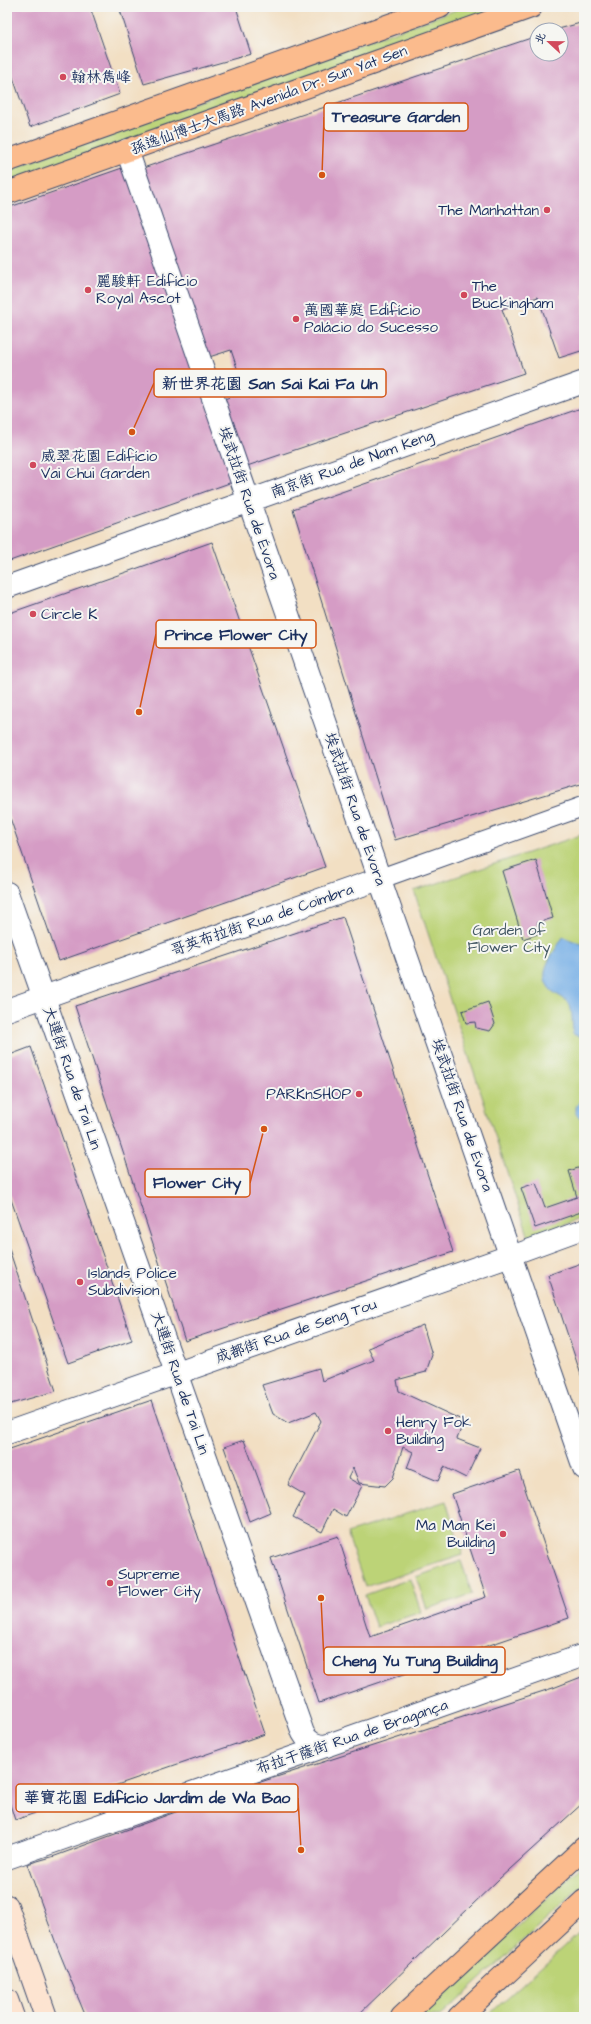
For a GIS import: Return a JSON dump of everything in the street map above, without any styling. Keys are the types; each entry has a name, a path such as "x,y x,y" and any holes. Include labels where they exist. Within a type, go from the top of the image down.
{"main road":[{"name":"孫逸仙博士大馬路 Avenida Dr. Sun Yat Sen","path":"7,161 440,7"},
{"name":"孫逸仙博士大馬路 Avenida Dr. Sun Yat Sen","path":"7,193 531,7"},
{"path":"402,2017 584,1848"},
{"path":"459,2017 584,1901"},
{"path":"7,1906 46,2017"},
{"path":"7,2000 13,2017"}],"street":[{"name":"埃武拉街 Rua de Évora","path":"127,150 379,879 448,1072 584,1468"},
{"name":"南京街 Rua de Nam Keng","path":"7,587 584,382"},
{"name":"哥英布拉街 Rua de Coimbra","path":"7,1010 584,806"},
{"name":"大連街 Rua de Tai Lin","path":"7,893 303,1733"},
{"name":"成都街 Rua de Seng Tou","path":"7,1433 584,1229"},
{"name":"布拉干薩街 Rua de Bragança","path":"7,1858 584,1655"},
{"path":"303,1733 312,1743 326,1746"},
{"path":"292,1758 302,1747 304,1741 303,1733"}],"green space":[{"path":"464,7 505,7 7,183 7,170"},
{"name":"Garden of Flower City","path":"584,834 584,1217 529,1238 414,891"},
{"path":"446,1501 463,1555 365,1587 347,1533"},
{"path":"461,1561 472,1594 427,1609 416,1577"},
{"path":"410,1579 421,1612 376,1627 365,1595"},
{"path":"584,1863 584,1884 440,2017 419,2017"},
{"path":"584,1928 584,2017 486,2017"}],"water":[{"path":"563,937 584,945 584,1039 573,1034 572,1014 569,1003 551,990 545,977 545,970 551,956"},
{"path":"584,1095 584,1120 576,1114 576,1107"}],"building":[{"name":"翰林雋峰","path":"7,7 90,7 120,94 30,127 7,60"},
{"name":"翰林雋峰","path":"119,7 236,7 251,54 144,84"},
{"path":"584,22 584,350 559,358 538,297 502,309 524,373 244,467 221,400 245,392 231,350 206,358 143,168 529,39 529,62 569,62 569,26"},
{"path":"125,167 235,481 7,562 7,208"},
{"path":"584,407 584,783 395,840 293,509"},
{"path":"212,542 325,867 59,961 7,809 7,614"},
{"path":"536,860 553,918 537,923 540,933 523,939 502,871"},
{"path":"343,917 453,1252 185,1341 75,1006"},
{"path":"488,1002 495,1024 490,1031 476,1028 475,1022 466,1023 462,1011"},
{"path":"31,1047 132,1340 68,1363 7,1188 7,1056"},
{"path":"584,1166 584,1211 535,1228 521,1188 536,1183 545,1208 577,1197 569,1171"},
{"path":"584,1238 584,1253 579,1239"},
{"path":"7,1243 56,1391 7,1405"},
{"path":"584,1262 584,1384 548,1275"},
{"name":"Henry Fok Building","path":"423,1325 432,1355 426,1372 397,1380 399,1391 464,1421 457,1439 480,1448 466,1478 444,1467 438,1481 407,1468 413,1452 403,1447 393,1478 385,1486 359,1483 353,1468 348,1478 362,1486 346,1517 333,1509 322,1532 293,1517 305,1495 288,1485 321,1421 316,1412 288,1423 273,1414 262,1385 319,1368 322,1381 374,1360 368,1348"},
{"name":"Supreme Flower City","path":"152,1400 265,1734 15,1820 7,1795 7,1450"},
{"path":"244,1440 271,1513 250,1522 224,1447"},
{"path":"519,1471 569,1618 319,1703 271,1558 338,1536 370,1637 486,1597 452,1494"},
{"path":"584,1676 584,1802 499,1879 356,2017 86,2017 58,1949 27,1864 55,1856 236,1790 553,1688"}],"place":[{"name":"翰林雋峰","path":"63,77"},
{"name":"Treasure Garden","path":"322,175"},
{"name":"The Manhattan","path":"547,210"},
{"name":"麗駿軒 Edifício Royal Ascot","path":"88,290"},
{"name":"The Buckingham","path":"464,295"},
{"name":"萬國華庭 Edifício Palácio do Sucesso","path":"296,319"},
{"name":"新世界花園 San Sai Kai Fa Un","path":"132,432"},
{"name":"威翠花園 Edifício Vai Chui Garden","path":"33,465"},
{"name":"Circle K","path":"33,614"},
{"name":"Prince Flower City","path":"139,712"},
{"name":"PARKnSHOP","path":"359,1094"},
{"name":"Flower City","path":"264,1129"},
{"name":"Islands Police Subdivision","path":"80,1282"},
{"name":"Henry Fok Building","path":"388,1431"},
{"name":"Ma Man Kei Building","path":"503,1534"},
{"name":"Supreme Flower City","path":"110,1583"},
{"name":"Cheng Yu Tung Building","path":"321,1598"},
{"name":"華寶花園 Edifício Jardim de Wa Bao","path":"301,1850"}]}
